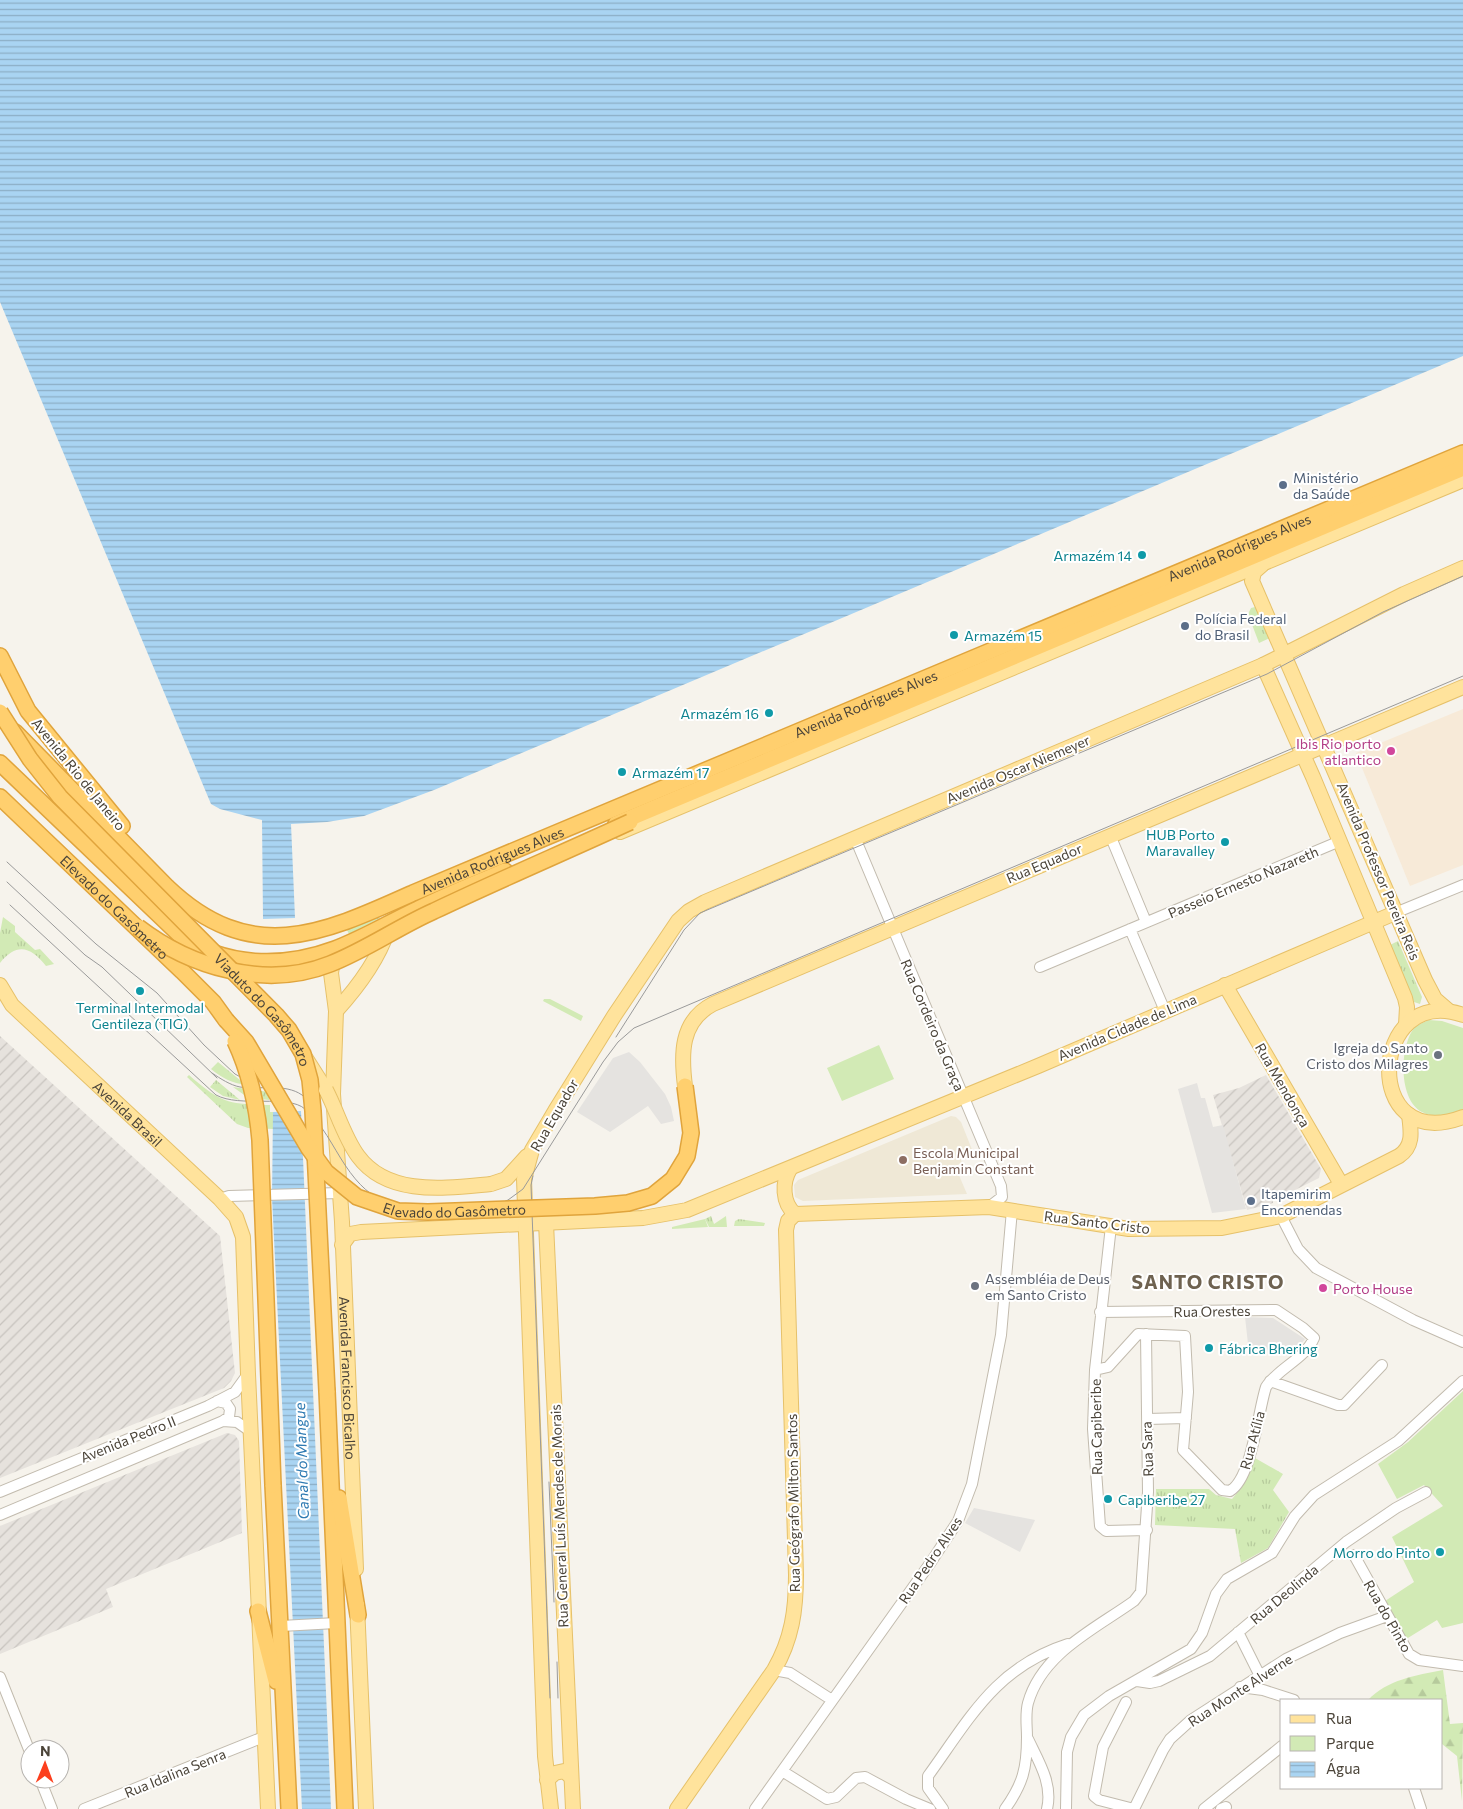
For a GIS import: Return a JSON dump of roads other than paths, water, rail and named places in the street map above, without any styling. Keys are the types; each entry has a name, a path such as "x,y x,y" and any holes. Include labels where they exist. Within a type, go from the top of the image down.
{"highway":[{"name":"Avenida Rodrigues Alves","path":"264,935 297,935 345,923 1463,453"},
{"name":"Avenida Rodrigues Alves","path":"0,762 160,917 188,940 222,957 265,961 298,959 336,949 458,890 1463,468"},
{"name":"Avenida Rio de Janeiro","path":"0,656 28,711 137,845 167,888"},
{"name":"Viaduto do Gasômetro","path":"0,712 30,759 60,797 276,1015 289,1030 303,1054 313,1111 327,1391"},
{"name":"Avenida Rio de Janeiro","path":"0,717 42,757 167,888 193,910 216,924 264,935"},
{"path":"138,927 173,951 214,967 236,972 268,974 303,972 341,959 432,912 630,822 691,792"},
{"name":"Elevado do Gasômetro","path":"0,797 138,927 213,1002 246,1042 308,1147 326,1172 357,1197 398,1211 595,1206 628,1203 648,1198 670,1183 680,1170 687,1156 691,1133 685,1086"},
{"name":"Elevado do Gasômetro","path":"226,1020 248,1074 257,1112 273,1485 286,1626"},
{"name":"Avenida Francisco Bicalho","path":"327,1391 330,1462 330,1623 345,1809"},
{"path":"330,1462 349,1548 358,1615"},
{"path":"258,1611 285,1722"},
{"path":"286,1626 285,1722 289,1809"}],"main road":[{"name":"Avenida Rodrigues Alves","path":"361,937 389,925 401,924 1463,480"},
{"name":"Avenida Professor Pereira Reis","path":"1263,564 1254,572 1252,581 1286,655 1431,992 1440,1004 1449,1011"},
{"name":"Avenida Oscar Niemeyer","path":"614,1016 678,921 689,911 705,902 1286,655 1396,598 1463,568"},
{"name":"Avenida Professor Pereira Reis","path":"1263,665 1303,754 1406,998 1406,1025"},
{"name":"Rua Equador","path":"685,1086 683,1046 691,1023 703,1010 1110,834 1463,687"},
{"name":"Avenida Cidade de Lima","path":"342,1246 348,1236 354,1233 643,1218 673,1214 790,1169 1396,913"},
{"path":"336,1011 350,996 383,945 389,925"},
{"name":"Avenida Francisco Bicalho","path":"336,949 331,973 336,1011 334,1094 340,1193 366,1809"},
{"name":"Avenida Brasil","path":"0,985 12,1006 236,1217 244,1237 248,1374"},
{"name":"Rua Mendonça","path":"1225,985 1341,1184"},
{"path":"1463,1015 1449,1011 1421,1015 1406,1025 1392,1050 1388,1078 1395,1100 1409,1115 1430,1122 1463,1124"},
{"name":"Rua Equador","path":"524,1224 524,1179 532,1150 614,1016"},
{"path":"303,1054 326,1090 354,1150 370,1170 386,1179 414,1186 491,1184 501,1182 510,1176 532,1150"},
{"name":"Rua Santo Cristo","path":"795,1214 989,1207 1142,1230 1202,1230 1258,1222 1281,1216 1405,1151 1411,1139 1409,1115"},
{"path":"1448,1122 1463,1118"},
{"path":"790,1169 785,1177 785,1190 788,1207 795,1214"},
{"name":"Rua Geógrafo Milton Santos","path":"676,1809 774,1670 790,1638 796,1597 786,1230 788,1221 795,1214"},
{"name":"Rua General Luís Mendes de Morais","path":"546,1223 567,1718 573,1809"},
{"name":"Rua General Luís Mendes de Morais","path":"524,1224 544,1723 550,1807"},
{"path":"248,1374 268,1809"},
{"path":"544,1723 546,1727 557,1730 565,1725 567,1718"},
{"path":"547,1780 559,1771 564,1771 571,1777"}],"street":[{"path":"1110,834 1146,922"},
{"name":"Rua Cordeiro da Graça","path":"854,838 1002,1191 1000,1200 989,1207"},
{"name":"Passeio Ernesto Nazareth","path":"1040,967 1340,842"},
{"name":"Avenida Cidade de Lima","path":"1396,913 1463,885"},
{"path":"1130,929 1165,1011"},
{"path":"220,1200 229,1196 340,1193"},
{"name":"Rua Pedro Alves","path":"755,1809 943,1545 965,1505 975,1470 1001,1335 1012,1210"},
{"path":"1281,1216 1298,1249 1316,1268 1413,1320 1463,1342"},
{"path":"1111,1226 1095,1370 1107,1368 1133,1338 1138,1334 1146,1334"},
{"name":"Rua Orestes","path":"1100,1312 1276,1310 1303,1328 1314,1338 1299,1357 1270,1381"},
{"name":"Rua Atília","path":"1146,1334 1181,1334 1186,1338 1188,1392 1183,1446 1185,1454 1222,1490 1230,1491 1238,1484 1242,1476 1254,1443 1264,1393 1270,1381"},
{"name":"Rua Sara","path":"1047,1809 1049,1793 1047,1782 1027,1736 1028,1703 1034,1689 1050,1664 1072,1643 1137,1597 1142,1586 1147,1530 1146,1334"},
{"path":"1270,1381 1338,1405 1344,1405 1382,1365"},
{"name":"Rua Capiberibe","path":"1095,1370 1093,1429 1101,1528 1106,1531 1147,1530"},
{"name":"Avenida Pedro II","path":"0,1492 217,1401 237,1390 248,1374"},
{"path":"1066,1809 1067,1752 1076,1726 1091,1709 1109,1696 1191,1649 1202,1633 1221,1586 1232,1575 1272,1553 1295,1516 1314,1495 1385,1451 1463,1381"},
{"path":"217,1401 226,1403 230,1409 229,1417 224,1421"},
{"path":"1147,1419 1186,1418"},
{"path":"224,1421 237,1422 250,1431"},
{"name":"Avenida Pedro II","path":"0,1515 224,1421"},
{"name":"Rua Deolinda","path":"1137,1681 1154,1683 1201,1661 1362,1531 1396,1508 1426,1492"},
{"name":"Rua do Pinto","path":"1354,1555 1409,1654 1414,1658 1463,1666"},
{"name":"Rua Monte Alverne","path":"1134,1809 1170,1739 1191,1720 1259,1674 1312,1645 1387,1616"},
{"path":"286,1626 330,1623"},
{"path":"1238,1632 1259,1674"},
{"path":"943,1809 928,1788 928,1776 984,1699 1003,1679 1025,1662 1047,1651 1072,1643"},
{"path":"774,1670 790,1673 832,1700"},
{"path":"0,1677 25,1739"},
{"path":"1240,1687 1263,1690 1291,1699"},
{"path":"1126,1702 1103,1747 1094,1796 1099,1800 1134,1809"},
{"name":"Rua Idalina Senra","path":"84,1809 266,1736"},
{"path":"1005,1809 1023,1780 1027,1736"},
{"path":"1204,1809 1280,1747"},
{"path":"782,1771 827,1799 836,1797 860,1777 869,1778 906,1799 930,1809"},
{"path":"44,1789 52,1809"},
{"path":"1414,1789 1421,1809"},
{"path":"900,1809 906,1799"},
{"path":"1221,1809 1226,1807 1225,1809"}],"water":[{"path":"0,0 1463,0 1463,356 434,790 364,816 327,822 291,824 295,918 263,919 262,820 220,809 211,804 0,302"},
{"name":"Canal do Mangue","path":"301,1111 331,1809 302,1809 272,1198 273,1112"}],"tram line":[{"path":"616,1037 684,930 700,913 1267,674 1383,612 1463,576"},
{"path":"10,905 216,1095 238,1101 287,1102 305,1109 322,1128 355,1179 376,1197 387,1202 412,1207 497,1205 508,1200 523,1189 603,1062 618,1042 634,1028 1463,676"},
{"path":"7,862 96,944 157,993 204,1045 235,1074 253,1084"},
{"path":"7,882 85,955 102,967 217,1078"},
{"path":"212,1073 240,1087 280,1088 295,1091 306,1099 316,1113"},
{"path":"533,1176 531,1185 550,1698"},
{"path":"549,1482 554,1602"},
{"path":"557,1662 558,1698"}],"place":[{"name":"Ministério da Saúde","path":"1283,485"},
{"name":"Armazém 14","path":"1142,555"},
{"name":"Polícia Federal do Brasil","path":"1185,626"},
{"name":"Armazém 15","path":"954,635"},
{"name":"Armazém 16","path":"769,713"},
{"name":"Ibis Rio porto atlantico","path":"1391,751"},
{"name":"Armazém 17","path":"622,772"},
{"name":"HUB Porto Maravalley","path":"1225,842"},
{"name":"Terminal Intermodal Gentileza (TIG)","path":"140,991"},
{"name":"Igreja do Santo Cristo dos Milagres","path":"1438,1055"},
{"name":"Escola Municipal Benjamin Constant","path":"903,1160"},
{"name":"Itapemirim Encomendas","path":"1251,1201"},
{"name":"Assembléia de Deus em Santo Cristo","path":"975,1286"},
{"name":"Porto House","path":"1323,1288"},
{"name":"Fábrica Bhering","path":"1209,1348"},
{"name":"Capiberibe 27","path":"1108,1499"},
{"name":"Morro do Pinto","path":"1440,1552"}],"district":[{"name":"SANTO CRISTO","path":"1208,1281"}]}
